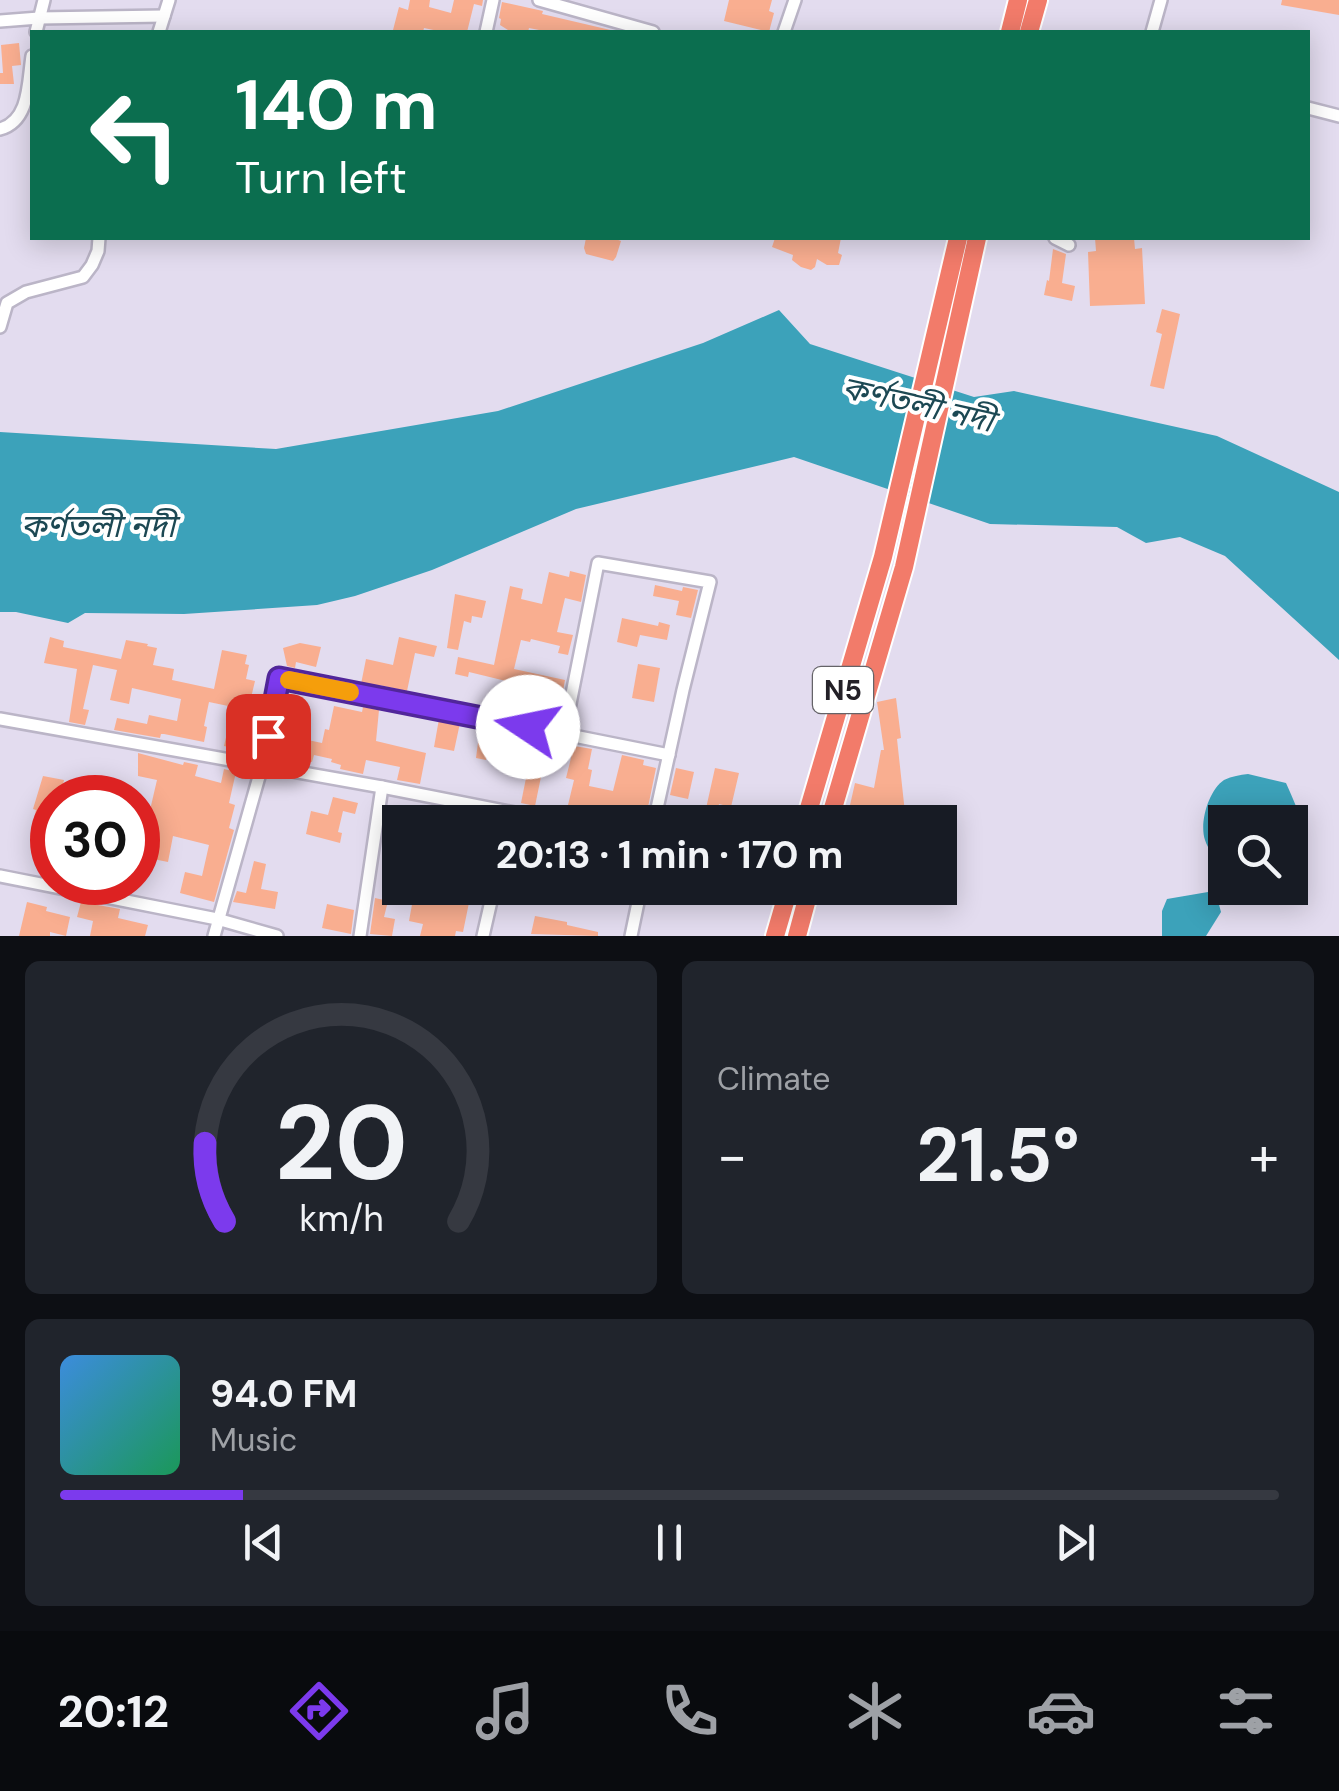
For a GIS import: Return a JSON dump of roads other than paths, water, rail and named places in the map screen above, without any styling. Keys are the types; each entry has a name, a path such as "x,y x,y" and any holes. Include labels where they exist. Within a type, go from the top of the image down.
{"highway":[{"path":"1010,30 1018,0"},
{"path":"1031,30 1038,0"},
{"name":"N5","path":"810,805 882,557 957,240"},
{"name":"N5","path":"834,805 904,566 976,240"},
{"path":"775,936 783,905"},
{"path":"797,936 805,905"}],"street":[{"path":"36,30 44,0"},
{"path":"160,30 169,0"},
{"path":"486,30 493,0"},
{"path":"539,0 646,30"},
{"path":"785,30 794,0"},
{"path":"1153,30 1161,0"},
{"path":"0,21 164,16"},
{"path":"0,128 12,126 23,111 30,68"},
{"path":"1310,109 1339,116"},
{"path":"0,328 6,303 26,292 83,277 98,251 99,240"},
{"path":"1060,240 1069,245"},
{"path":"564,734 598,563 710,582 658,805"},
{"path":"214,936 262,766 279,678 670,755"},
{"path":"0,719 382,787 459,805"},
{"path":"360,936 382,787"},
{"path":"0,876 217,919 277,936"},
{"path":"483,936 490,905"},
{"path":"631,936 637,905"}],"water":[{"name":"কর্ণতলী নদী","path":"779,310 810,344 974,397 1014,391 1217,436 1339,492 1339,660 1225,556 1180,537 1146,543 1117,527 990,524 794,457 576,509 432,570 317,605 184,614 85,613 68,623 0,612 0,432 276,449 498,411 703,343"},
{"path":"1248,774 1286,783 1295,805 1208,805 1208,847 1203,833 1204,816 1210,799 1224,780"},
{"path":"1208,892 1208,905 1219,905 1221,912 1206,936 1162,936 1162,911 1167,899"}]}
